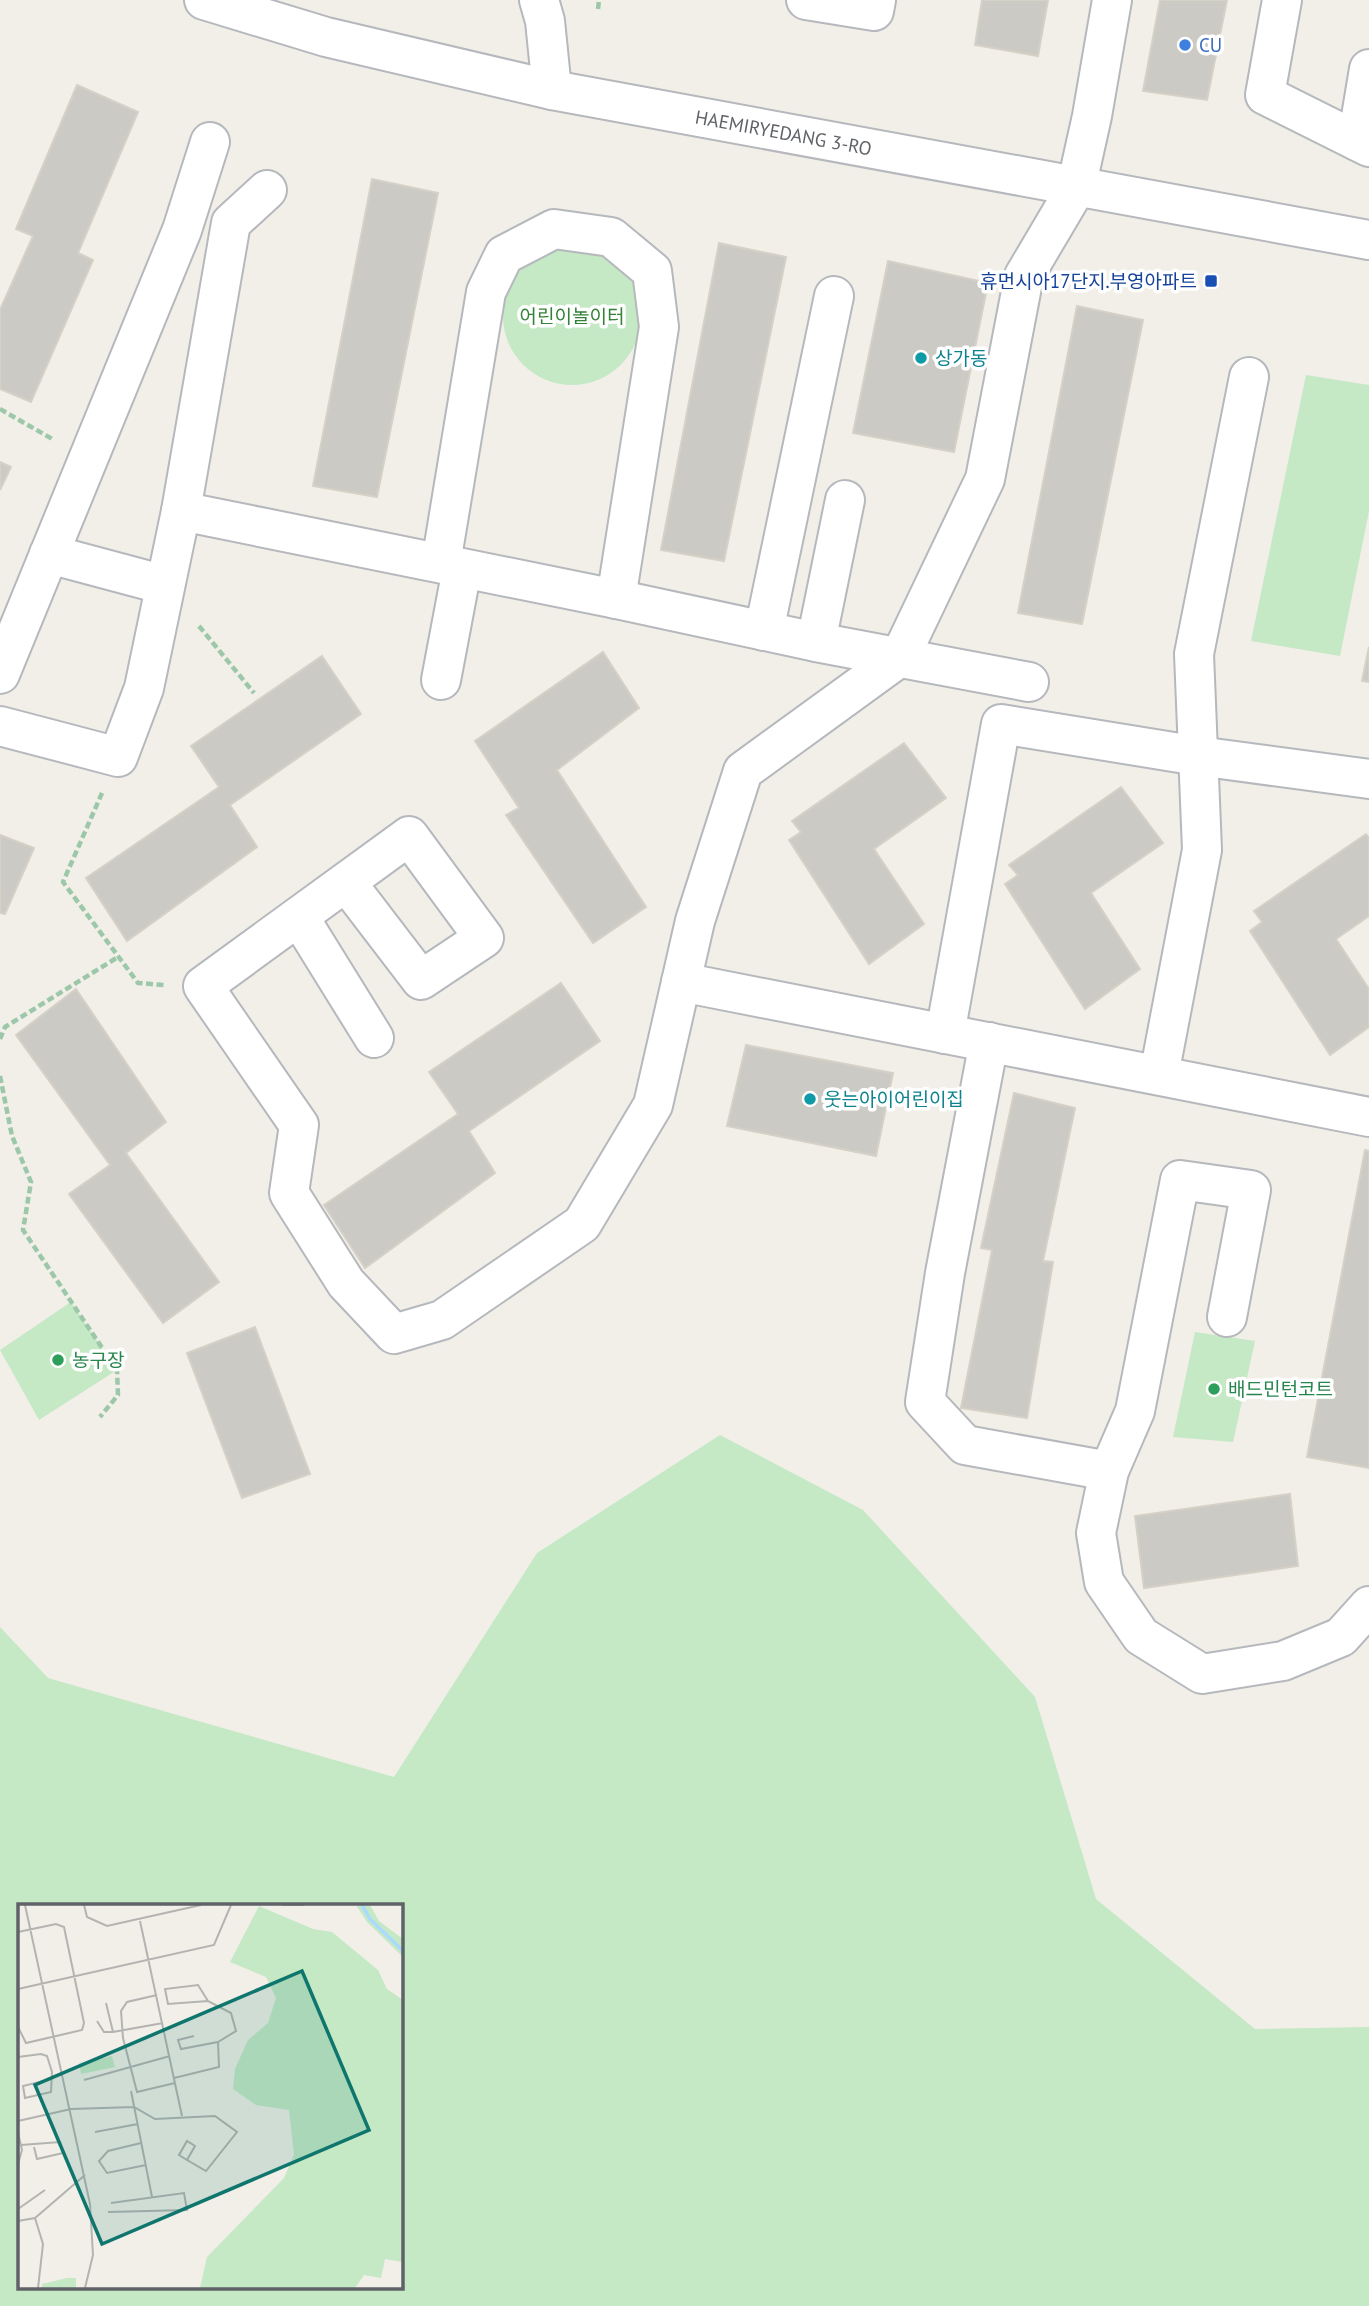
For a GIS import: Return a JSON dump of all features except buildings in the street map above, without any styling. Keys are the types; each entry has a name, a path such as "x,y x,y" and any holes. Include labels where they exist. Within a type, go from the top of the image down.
{"street":[{"name":"HAEMIRYEDANG 3-RO","path":"204,0 326,37 552,90 1369,240"},
{"path":"539,0 545,21 552,90"},
{"path":"806,0 874,11 876,0"},
{"path":"346,882 203,986 299,1125 289,1193 346,1283 394,1334 442,1320 582,1224 653,1105 695,921 743,771 900,657 985,479 1024,276 1076,188 1092,116 1112,0"},
{"path":"1282,0 1265,95 1363,144 1369,69"},
{"path":"0,674 182,230 210,142"},
{"path":"0,726 118,757 144,688 181,511 231,223 267,190"},
{"path":"441,680 451,566 486,292 504,255 554,229 611,237 652,271 659,327 616,599"},
{"path":"764,631 834,296"},
{"path":"1159,1075 1202,850 1194,654 1249,377"},
{"path":"816,642 845,500"},
{"path":"181,511 816,642 1029,682"},
{"path":"49,554 165,585"},
{"path":"945,1034 1001,724 1198,756 1369,779"},
{"path":"299,917 374,1038"},
{"path":"681,982 1369,1117"},
{"path":"989,1042 945,1273 925,1402 965,1445 1109,1471"},
{"path":"1227,1317 1251,1189 1180,1180 1135,1411 1109,1471 1096,1533 1104,1582 1141,1636 1202,1674 1283,1661 1340,1637 1369,1606"}],"path":[{"path":"598,9 599,0"},
{"path":"0,409 87,460"},
{"path":"165,585 254,693"},
{"path":"118,757 63,882 138,983 203,986"},
{"path":"0,1039 5,1027 118,957"},
{"path":"0,1076 12,1136 31,1182 23,1230 117,1370 118,1395 100,1417"}],"green space":[{"name":"어린이놀이터","path":"572,247 598,252 621,267 636,290 641,316 636,342 621,365 598,380 572,385 546,380 523,365 508,342 503,316 508,290 523,267 546,252"},
{"path":"1306,375 1369,385 1369,511 1340,656 1251,641"},
{"name":"농구장","path":"71,1302 117,1370 39,1420 0,1350"},
{"name":"배드민턴코트","path":"1195,1332 1255,1341 1233,1442 1173,1437"},
{"path":"720,1435 863,1510 1035,1697 1096,1899 1255,2029 1369,2027 1369,2306 0,2306 0,1627 48,1678 394,1777 537,1553"}],"place":[{"name":"CU","path":"1185,45"},
{"name":"휴먼시아17단지.부영아파트","path":"1211,281"},
{"name":"상가동","path":"921,358"},
{"name":"웃는아이어린이집","path":"810,1099"},
{"name":"농구장","path":"58,1360"},
{"name":"배드민턴코트","path":"1214,1389"}]}
